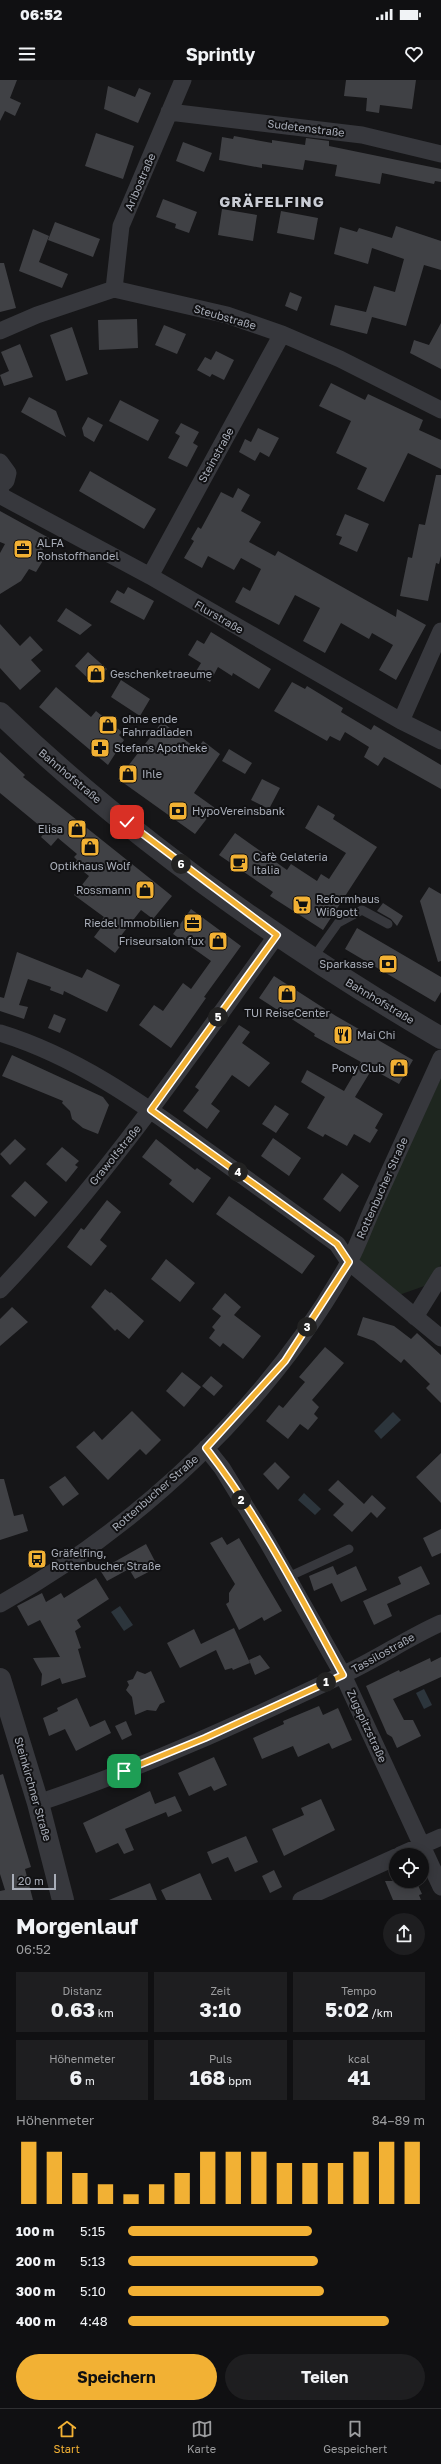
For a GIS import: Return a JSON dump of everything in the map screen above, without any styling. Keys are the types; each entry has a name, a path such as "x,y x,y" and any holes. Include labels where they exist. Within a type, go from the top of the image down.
{"street":[{"name":"Aribostraße","path":"114,289 121,226 183,80"},
{"name":"Sudetenstraße","path":"169,112 362,135 441,154"},
{"path":"0,332 37,315 114,289"},
{"name":"Steubstraße","path":"114,289 227,315 282,334 340,359 441,410"},
{"name":"Steinstraße","path":"150,576 282,334"},
{"path":"0,462 8,472 6,481 0,486"},
{"name":"Flurstraße","path":"0,490 3,497 150,576 401,721 441,742"},
{"path":"401,721 441,631"},
{"name":"Bahnhofstraße","path":"0,713 85,789 190,872 312,960 441,1038"},
{"name":"Grawolfstraße","path":"0,1290 49,1238 151,1110 277,935"},
{"path":"0,1033 19,1039 70,1061 151,1110 337,1244 349,1262 441,1338"},
{"name":"Rottenbucher Straße","path":"0,1604 44,1580 123,1522 206,1448 285,1361 349,1262 441,1058"},
{"path":"415,1317 441,1275"},
{"name":"Zugspitzstraße","path":"206,1448 222,1468 288,1577 343,1675 441,1887"},
{"name":"Tassilostraße","path":"38,1803 84,1788 205,1738 343,1675 441,1623"},
{"name":"Steinkirchner Straße","path":"0,1679 38,1803 63,1900"},
{"path":"415,1848 441,1837"},
{"path":"301,1900 389,1860"}],"lane":[{"path":"312,960 338,923 362,910 388,924"},
{"path":"288,1577 349,1549"}],"shaded area":[{"path":"441,1078 441,1264 430,1284 399,1295 357,1259"},
{"path":"393,1412 401,1420 381,1439 374,1431"},
{"path":"304,1493 321,1509 315,1515 298,1500"},
{"path":"120,1606 133,1625 124,1631 111,1612"},
{"path":"424,1689 432,1705 424,1709 416,1693"}],"building":[{"path":"0,80 17,80 10,98 21,103 15,116 5,111 0,121"},
{"path":"346,80 416,80 412,109 380,105 379,113 366,111 367,98 344,96"},
{"path":"108,86 135,97 139,88 151,93 138,123 104,109"},
{"path":"96,133 134,146 123,179 85,166"},
{"path":"234,136 272,143 272,140 305,145 306,138 329,141 329,146 441,169 441,182 435,181 434,184 382,173 380,184 335,176 337,165 305,160 303,170 262,164 262,168 219,160 222,137 233,139"},
{"path":"183,142 212,153 204,172 176,161"},
{"path":"163,199 197,212 189,233 175,228 176,224 156,217"},
{"path":"222,209 257,215 253,241 218,235"},
{"path":"281,211 318,218 314,240 277,233"},
{"path":"55,222 100,239 93,257 48,240"},
{"path":"396,226 441,241 441,270 424,265 406,326 372,317 367,334 330,325 335,305 366,312 374,286 395,292 404,259 372,248 368,264 334,254 340,227 357,232 359,228 392,238"},
{"path":"33,229 49,236 39,262 68,274 62,288 19,271"},
{"path":"0,263 4,263 16,308 0,312"},
{"path":"290,292 302,297 297,311 285,306"},
{"path":"137,319 138,348 99,350 98,320"},
{"path":"441,323 441,369 410,353 414,340 429,345"},
{"path":"164,325 186,334 177,354 155,345"},
{"path":"72,327 88,374 66,381 50,335"},
{"path":"20,344 33,377 4,386 0,375 9,371 1,352"},
{"path":"216,351 234,360 224,380 212,374 210,377 197,370 205,357 211,360"},
{"path":"331,383 365,400 368,394 423,420 419,430 441,440 441,469 408,453 384,502 357,489 367,468 336,453 351,421 319,406"},
{"path":"29,397 56,411 66,437 21,412"},
{"path":"120,400 159,420 148,441 109,421"},
{"path":"88,417 103,425 94,442 84,436 82,428"},
{"path":"181,423 199,432 193,443 198,446 187,467 168,458 180,436 175,433"},
{"path":"258,428 279,438 269,457 260,452 255,461 239,452 245,439 251,442"},
{"path":"90,471 156,509 144,529 79,491"},
{"path":"436,475 441,475 441,556 439,564 436,563 428,601 400,596 408,557 412,558 419,524 425,525"},
{"path":"238,488 250,495 241,511 261,522 249,542 275,556 278,551 396,617 397,609 426,625 396,680 379,670 393,645 372,633 369,639 341,623 325,653 303,641 320,608 295,595 279,625 235,602 243,587 250,591 261,569 241,558 234,570 208,556 202,568 184,558 194,541 191,539 198,527 201,529 221,492 233,498"},
{"name":"ALFA Rohstoffhandel","path":"0,511 49,538 39,556 44,559 36,572 29,569 21,581 0,594 0,553 5,544 0,542"},
{"path":"345,514 369,524 357,552 339,544 342,537 336,535"},
{"path":"128,587 154,601 144,620 110,602 117,590 124,594"},
{"path":"66,608 92,625 80,635 57,621"},
{"path":"0,624 20,646 30,636 43,650 31,660 41,671 20,690 0,668"},
{"path":"211,632 271,669 259,689 233,673 232,676 218,667 210,682 195,673 201,663 188,655 197,640 204,644"},
{"path":"88,652 107,669 94,684 75,666"},
{"path":"121,680 150,699 140,716 111,697"},
{"path":"292,682 305,689 307,686 343,708 341,712 371,730 374,725 441,765 441,789 384,757 378,766 364,757 369,747 345,732 340,741 330,736 327,741 274,711"},
{"path":"56,687 91,717 96,711 122,732 119,735 124,740 108,765 39,707"},
{"path":"162,722 197,749 203,741 220,754 194,793 215,808 195,834 118,779"},
{"path":"229,749 252,763 245,774 222,761"},
{"path":"0,752 25,775 23,777 172,896 153,919 141,910 120,937 125,940 115,953 94,937 103,925 100,922 104,917 74,895 89,876 74,864 77,860 74,857 77,854 58,838 51,846 41,837 46,831 0,793"},
{"path":"262,779 280,788 269,809 251,800"},
{"path":"318,805 335,815 333,819 377,847 323,930 270,896 273,892 219,855 235,833 287,870 291,864 317,881 321,874 329,879 346,853 305,828"},
{"path":"429,887 441,894 441,961 438,962 420,901"},
{"path":"383,903 403,916 397,926 391,919 377,911"},
{"path":"191,909 241,946 204,997 206,998 171,1048 139,1025 154,1005 163,1011 183,983 191,989 211,961 173,934"},
{"path":"357,928 441,977 441,992 435,1002 345,949"},
{"path":"17,952 82,978 87,969 120,985 107,1012 64,991 63,995 50,990 51,987 28,979 19,1005 28,1007 24,1019 0,1011 0,997 4,998"},
{"path":"274,976 336,1016 413,1060 399,1084 372,1069 355,1097 383,1114 375,1128 378,1130 370,1143 354,1134 347,1146 325,1134 323,1137 307,1128 325,1097 301,1082 307,1070 344,1091 361,1062 314,1036 315,1034 259,998"},
{"path":"54,1014 66,1019 60,1033 48,1028"},
{"path":"239,1025 250,1032 242,1043 270,1063 249,1087 232,1075 211,1104 220,1111 207,1129 183,1111 199,1090 195,1087"},
{"path":"12,1055 103,1097 109,1105 98,1134 83,1128 72,1119 70,1111 62,1103 63,1101 2,1076"},
{"path":"275,1105 289,1114 276,1133 262,1124"},
{"path":"273,1138 301,1158 289,1176 261,1156"},
{"path":"15,1139 26,1149 10,1165 0,1154"},
{"path":"156,1139 195,1170 197,1168 211,1178 193,1203 169,1184 172,1180 142,1157"},
{"path":"62,1147 79,1161 75,1165 78,1167 66,1182 46,1164"},
{"path":"342,1173 359,1186 340,1212 323,1199"},
{"path":"25,1181 48,1202 35,1217 11,1196"},
{"path":"229,1196 315,1256 302,1274 216,1214"},
{"path":"107,1200 121,1212 100,1240 107,1246 91,1266 67,1247 81,1228 84,1230"},
{"path":"166,1259 195,1283 180,1302 151,1279"},
{"path":"105,1289 110,1293 111,1292 144,1321 129,1339 117,1329 115,1331 91,1307"},
{"path":"225,1293 241,1307 234,1315 261,1336 243,1359 223,1343 220,1347 209,1338 215,1330 212,1327 221,1316 212,1309"},
{"path":"12,1307 28,1322 0,1346 0,1319"},
{"path":"363,1317 394,1326 411,1339 417,1333 441,1355 441,1403 426,1388 430,1384 404,1359 401,1363 374,1341 357,1335"},
{"path":"325,1347 344,1363 312,1400 319,1407 314,1414 318,1418 308,1430 300,1424 288,1439 266,1421 279,1405 283,1408 305,1382 299,1377"},
{"path":"182,1372 201,1387 184,1407 166,1391"},
{"path":"211,1376 223,1386 214,1396 202,1386"},
{"path":"132,1411 161,1440 146,1455 140,1449 108,1480 76,1447 94,1431 102,1440"},
{"path":"441,1453 441,1503 416,1477"},
{"path":"275,1462 290,1477 278,1490 263,1474"},
{"path":"65,1476 79,1494 63,1506 49,1487"},
{"path":"0,1479 4,1479 14,1516 23,1514 28,1531 0,1540"},
{"path":"338,1480 364,1504 372,1495 386,1508 377,1518 371,1512 352,1532 333,1515 344,1504 328,1490"},
{"path":"441,1529 441,1553 432,1557 423,1538"},
{"path":"222,1537 227,1545 239,1538 282,1611 264,1621 262,1617 239,1630 226,1604 229,1602 229,1593 235,1584 210,1543"},
{"path":"146,1544 158,1567 135,1579 129,1569 107,1581 100,1570"},
{"path":"333,1566 337,1575 356,1566 367,1590 341,1602 332,1583 314,1591 309,1576"},
{"path":"421,1566 430,1584 387,1604 392,1616 374,1625 363,1601 401,1584 398,1577"},
{"path":"96,1578 109,1599 77,1620 81,1627 75,1631 81,1648 78,1649 86,1677 62,1684 60,1678 41,1686 42,1674 33,1658 60,1657 40,1620 28,1626 17,1606 42,1593 46,1602 61,1593 64,1598"},
{"path":"234,1628 250,1663 233,1670 232,1668 225,1670 216,1650 180,1668 167,1643 194,1629 201,1644"},
{"path":"260,1655 270,1668 255,1675 249,1660"},
{"path":"441,1657 441,1677 393,1699 404,1720 413,1720 421,1736 397,1748 392,1737 387,1734 366,1686 399,1670 400,1672 430,1658 431,1662"},
{"path":"137,1671 145,1674 151,1671 165,1702 160,1704 156,1711 147,1710 135,1715 132,1697 126,1690 129,1685 127,1681 133,1679"},
{"path":"77,1698 90,1727 105,1720 111,1733 76,1751 65,1729 49,1736 43,1718 58,1711 57,1708"},
{"path":"319,1706 323,1715 338,1708 352,1740 332,1749 329,1743 298,1757 293,1746 262,1759 253,1738 284,1724 283,1721"},
{"path":"126,1721 132,1735 122,1740 115,1726"},
{"path":"214,1757 227,1785 214,1791 211,1786 189,1796 178,1773"},
{"path":"3,1774 31,1867 25,1869 33,1900 0,1900 0,1891 5,1890 0,1874 0,1775"},
{"path":"150,1791 155,1804 175,1796 182,1811 168,1817 166,1812 125,1829 134,1850 124,1854 118,1843 96,1853 83,1823"},
{"path":"321,1799 335,1830 284,1856 272,1829 304,1815 301,1808"},
{"path":"246,1836 258,1862 235,1872 228,1857 212,1864 207,1852"},
{"path":"274,1870 282,1887 270,1893 262,1876"},
{"path":"200,1873 212,1900 166,1900 161,1890"},
{"path":"385,1881 389,1881 389,1888 419,1888 422,1894 419,1895 421,1900 393,1900"},
{"path":"150,1883 157,1900 109,1900"}],"place":[{"name":"ALFA Rohstoffhandel","path":"23,549"},
{"name":"Geschenketraeume","path":"96,674"},
{"name":"ohne ende Fahrradladen","path":"108,725"},
{"name":"Stefans Apotheke","path":"100,748"},
{"name":"Ihle","path":"128,774"},
{"name":"HypoVereinsbank","path":"178,811"},
{"name":"Elisa","path":"77,829"},
{"name":"Optikhaus Wolf","path":"90,847"},
{"name":"Cafè Gelateria Italia","path":"239,863"},
{"name":"Rossmann","path":"145,890"},
{"name":"Reformhaus Wißgott","path":"302,905"},
{"name":"Riedel Immobilien","path":"193,923"},
{"name":"Friseursalon fux","path":"218,941"},
{"name":"Sparkasse","path":"388,964"},
{"name":"TUI ReiseCenter","path":"287,994"},
{"name":"Mai Chi","path":"343,1035"},
{"name":"Pony Club","path":"399,1068"},
{"name":"Gräfelfing, Rottenbucher Straße","path":"37,1559"}],"district":[{"name":"GRÄFELFING","path":"272,202"}],"route":[{"path":"124,1771 205,1738 296,1695 343,1675 301,1598 268,1543 222,1468 206,1448 285,1361 349,1262 337,1244 151,1110 277,935 190,872 127,822"}]}
